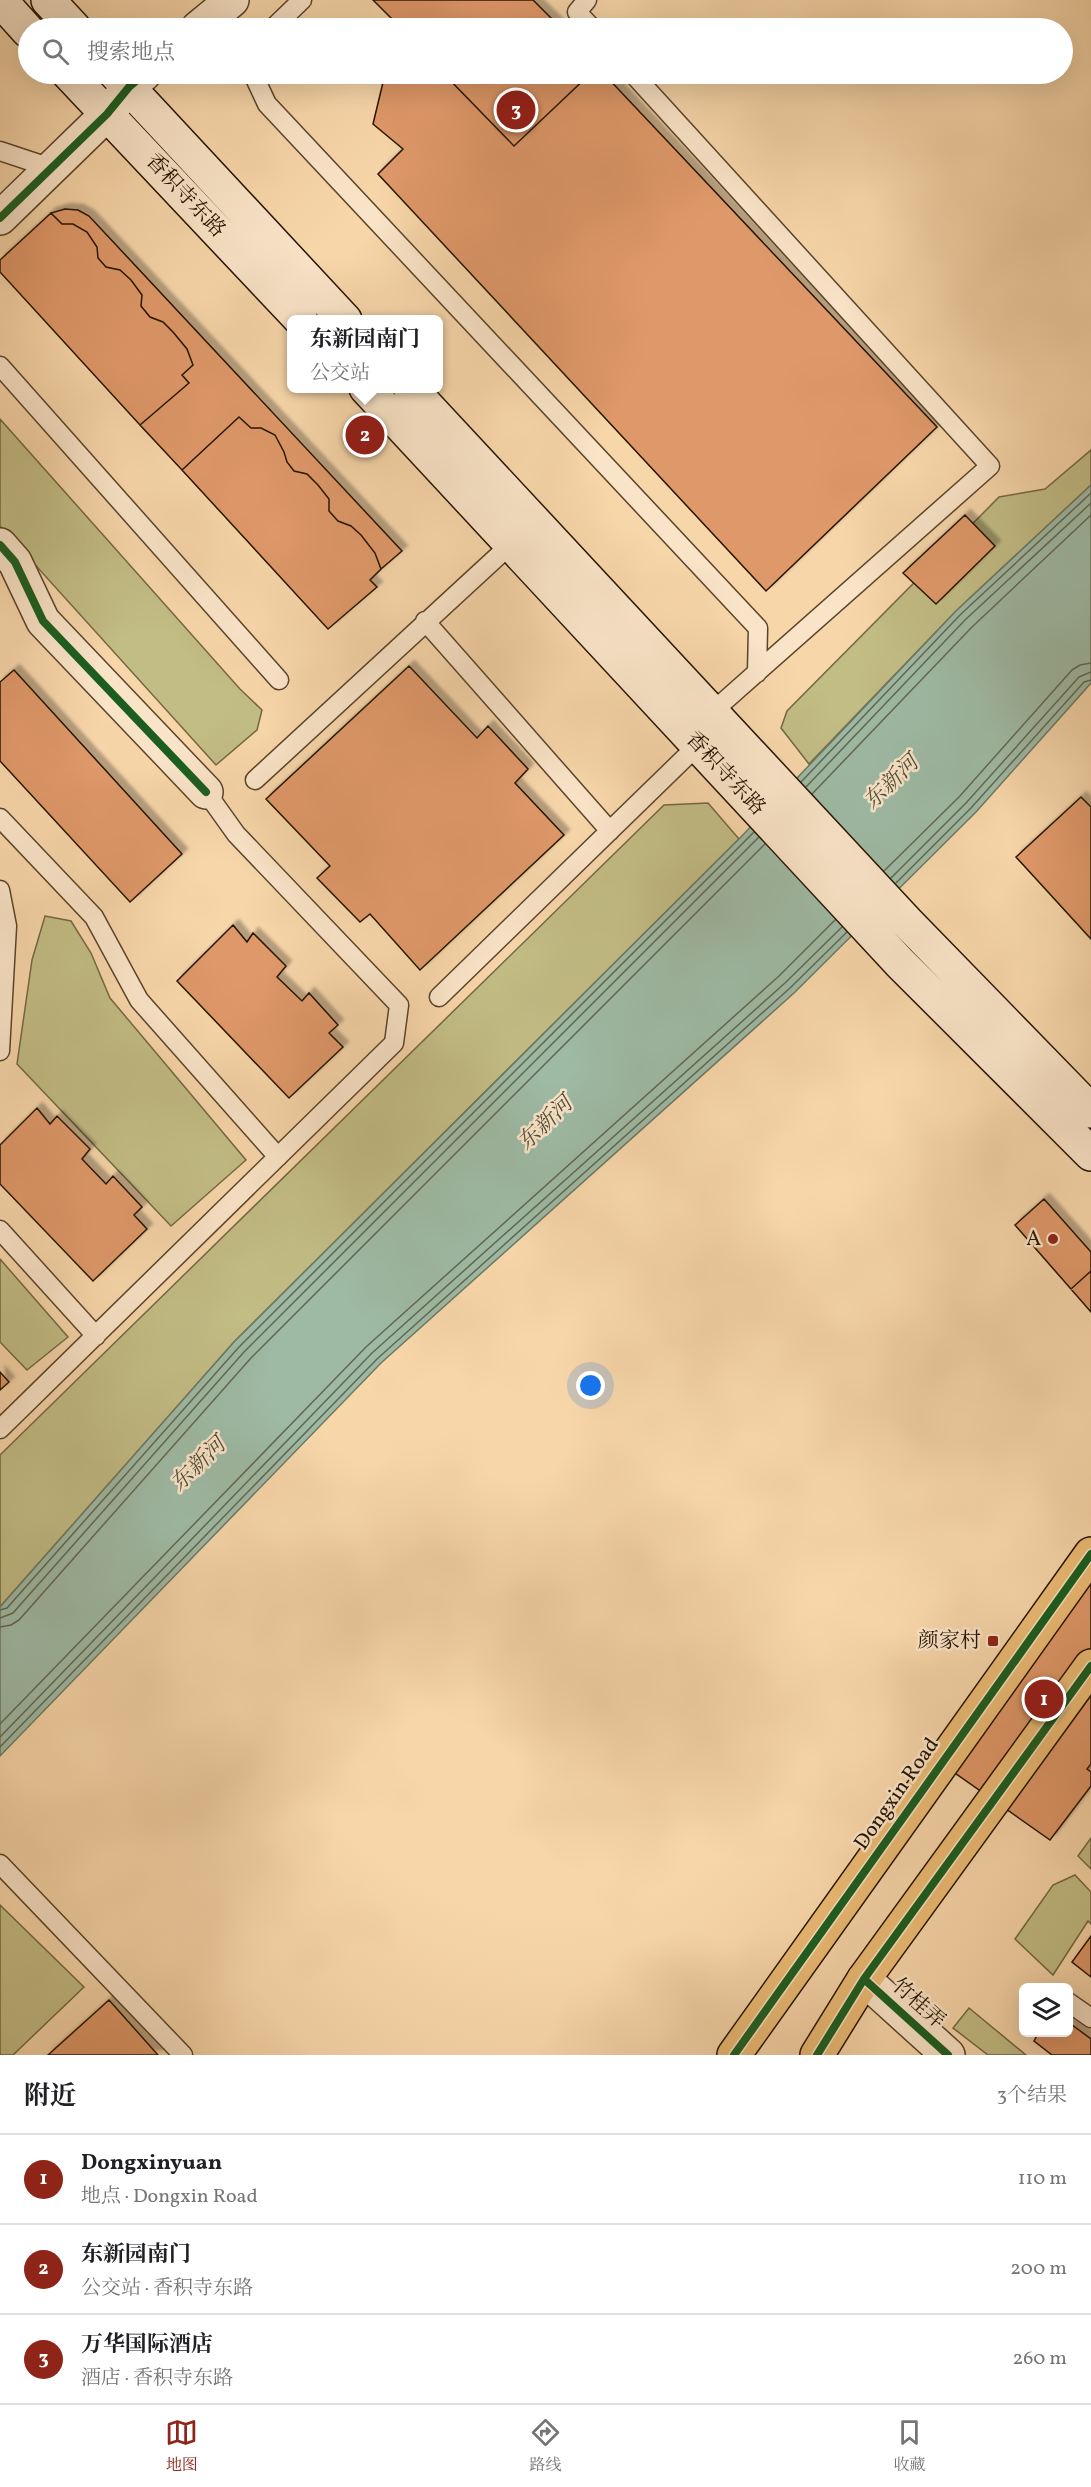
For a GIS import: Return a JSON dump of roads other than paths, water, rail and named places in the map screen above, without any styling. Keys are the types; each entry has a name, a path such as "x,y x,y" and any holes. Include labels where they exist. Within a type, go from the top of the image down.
{"main road":[{"path":"0,0 18,20"},
{"path":"48,0 65,18"},
{"path":"210,18 232,0"},
{"name":"香积寺东路","path":"78,84 296,315"},
{"path":"0,218 107,114 126,84"},
{"name":"香积寺东路","path":"135,84 341,315"},
{"name":"香积寺东路","path":"371,393 698,745 740,766 928,942 1091,1111"},
{"name":"香积寺东路","path":"415,393 711,712 740,766 900,963 1091,1154"},
{"path":"0,546 15,562 42,621 206,792"},
{"name":"Dongxin Road","path":"734,2055 1091,1554"},
{"path":"817,2055 864,1979 1091,1666"},
{"name":"竹桂弄","path":"864,1979 948,2055"}],"lane":[{"path":"283,18 302,0"},
{"path":"583,18 577,12 587,0"},
{"path":"258,84 267,104 758,628 757,673"},
{"path":"642,84 990,466 711,712"},
{"path":"0,151 51,168"},
{"path":"0,366 279,680"},
{"path":"255,780 511,544"},
{"path":"425,621 610,831"},
{"path":"439,997 698,745"},
{"path":"0,1429 394,1043 399,1005 236,834 206,792"},
{"path":"0,818 93,917 139,1000 278,1157"},
{"path":"0,890 3,923 0,1051"},
{"path":"0,1230 96,1336"},
{"path":"0,1864 183,2055"},
{"path":"1073,2005 1091,2018"}],"water":[{"name":"东新河","path":"1091,485 1091,683 976,812 794,993 381,1363 0,1756 0,1607 234,1342 739,839 956,611"}],"place":[{"name":"万华国际酒店","path":"516,110"},
{"name":"东新园南门","path":"365,435"},
{"name":"A","path":"1053,1239"},
{"name":"颜家村","path":"993,1641"},
{"name":"Dongxinyuan","path":"1044,1699"}]}
